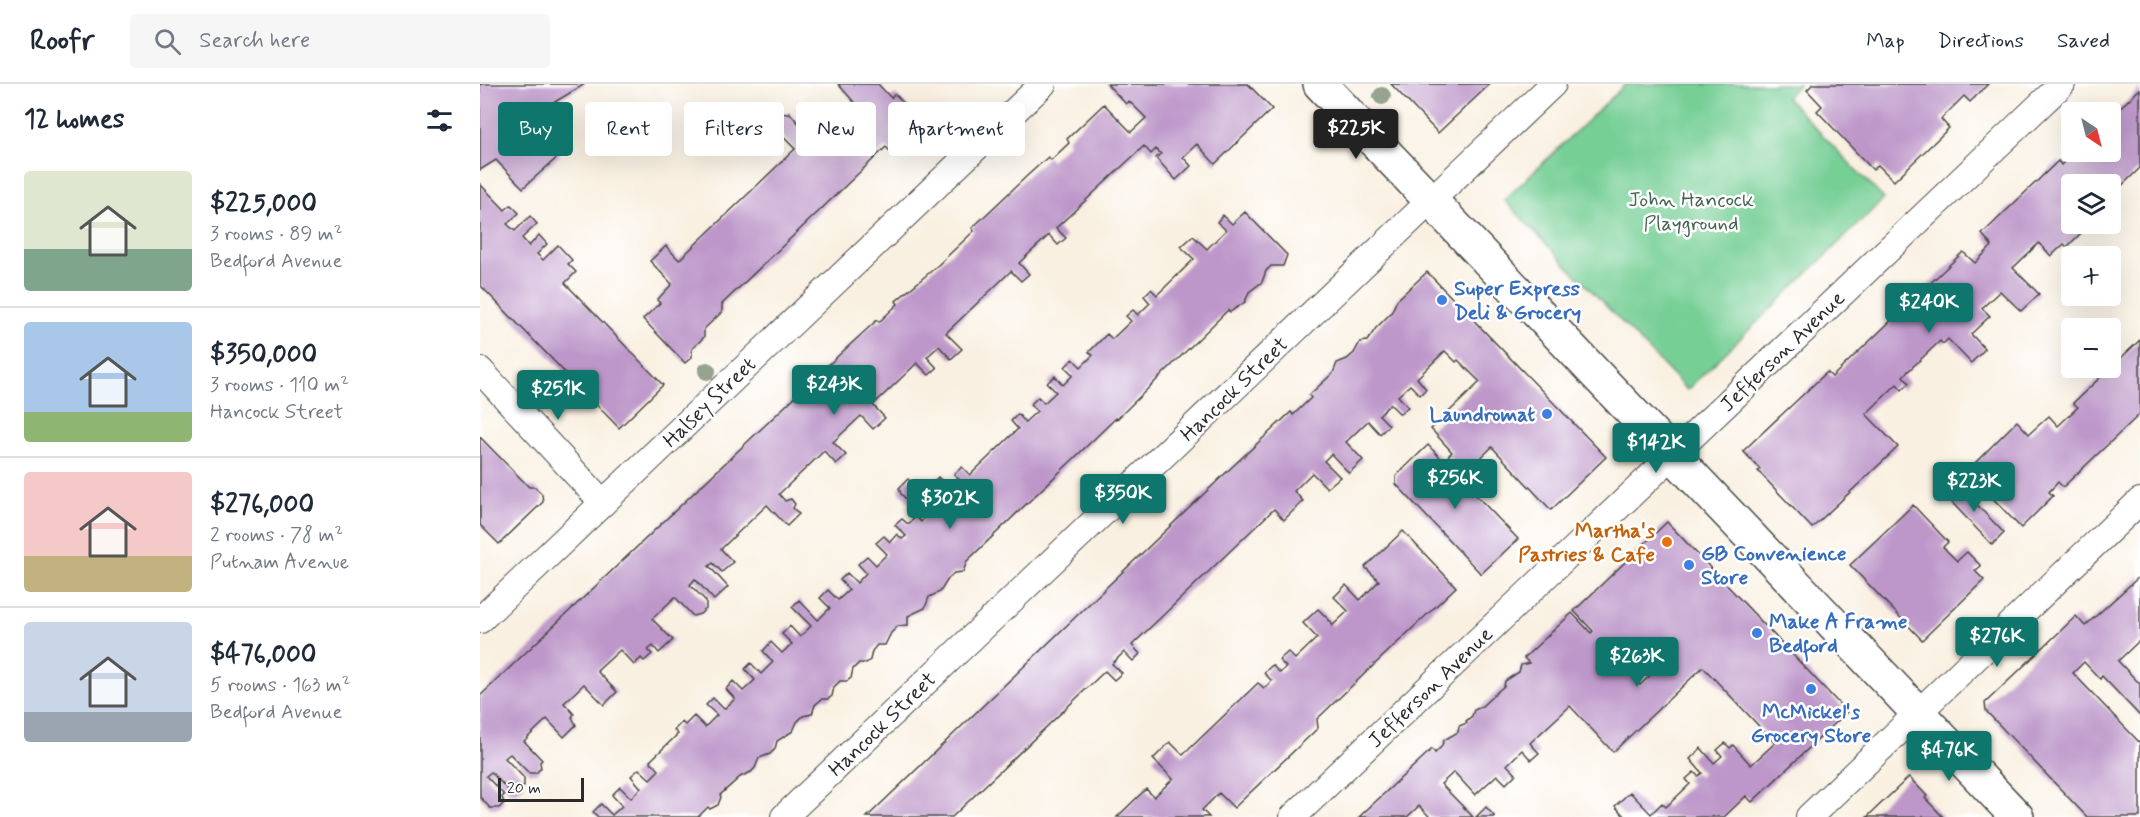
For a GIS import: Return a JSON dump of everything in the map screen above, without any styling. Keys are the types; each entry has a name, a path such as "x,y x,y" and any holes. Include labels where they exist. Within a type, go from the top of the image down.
{"main road":[{"path":"1320,84 2018,817"}],"street":[{"name":"Halsey Street","path":"480,620 1043,84"},
{"name":"Hancock Street","path":"784,817 1553,84"},
{"name":"Jefferson Avenue","path":"1293,817 2062,84"},
{"path":"480,370 603,502"},
{"path":"1809,817 2140,501"}],"green space":[{"name":"John Hancock Playground","path":"1626,84 1800,84 1786,97 1884,199 1687,390 1504,200"}],"building":[{"path":"480,84 585,84 555,102 498,102 498,156 559,156 523,188 496,160 480,170"},
{"path":"838,84 878,84 891,98 895,94 903,102 888,102 888,149 886,147 722,304 722,312 704,329 704,337 692,349 692,357 685,363 643,319 660,303 657,300 672,284 650,261 666,246 679,260 795,149 784,137 784,113 789,112 796,120 796,156 876,156 876,102 854,102"},
{"path":"1107,84 1248,84 1272,109 1215,164 1197,144 1183,157 1191,166 1176,180 1156,158 1161,154 1156,149 1151,154 1144,146 1056,228 1066,238 1058,245 1049,235 1019,263 1029,274 1021,281 1011,271 946,333 962,349 951,359 939,346 927,357 937,368 929,375 917,363 873,405 885,418 873,429 861,416 833,442 846,455 836,464 824,451 779,494 785,501 791,499 795,504 793,508 799,514 787,526 767,505 721,549 733,562 722,572 713,563 709,566 728,587 714,600 695,579 690,585 706,601 706,609 693,616 675,597 652,619 673,640 659,653 653,646 648,650 652,654 644,661 641,658 634,665 620,650 597,671 617,692 604,705 584,684 564,703 574,714 572,717 576,725 564,737 547,719 524,741 542,760 541,768 536,773 529,773 510,754 505,758 524,778 524,786 517,792 510,792 491,772 486,776 504,795 502,797 504,803 499,808 490,808 480,797 480,696 840,354 898,304 896,301 974,231 972,228 1028,175 1048,157 1051,160 1069,143 1067,139 1104,104 1131,132 1146,118 1129,101 1126,104"},
{"path":"1391,84 1490,84 1438,133"},
{"path":"1813,84 1988,84 1970,102 1964,96 1941,119 1949,128 1894,181 1878,165 1873,170 1817,111 1822,106 1807,90"},
{"path":"2140,89 2140,168 2121,186 2121,174 2061,174 2061,234 2080,234 2068,246 2064,244 2051,256 2039,243 2013,268 2039,294 2021,311 2000,291 1982,308 1990,316 1971,334 1985,349 1971,363 1948,339 1943,344 1940,341 1903,376 1909,383 1902,390 1897,384 1866,414 1898,447 1812,528 1758,471 1760,469 1743,451 1827,372 1832,377 1963,252 1975,263 1992,246 1982,234 2058,161 2061,165 2064,162 2121,162 2121,107"},
{"path":"480,184 505,210 511,205 519,213 507,224 515,231 530,216 537,224 522,238 529,246 539,235 547,244 537,254 543,260 558,245 572,260 568,264 576,272 565,283 663,385 619,428 480,285"},
{"path":"1245,212 1287,255 1283,266 1271,266 1266,271 1262,282 1249,292 1245,302 1230,312 1228,310 967,561 963,572 954,573 940,592 929,597 925,608 908,616 908,625 898,626 891,633 885,645 877,645 872,651 870,660 866,663 859,663 853,669 851,678 847,681 840,681 834,687 832,696 822,699 815,705 812,714 803,716 793,731 777,741 775,749 770,754 759,758 751,772 740,777 720,795 718,805 710,809 708,807 698,817 598,817 593,812 601,804 612,815 622,806 612,795 620,787 631,798 641,788 631,776 639,769 650,779 659,770 650,761 678,734 674,730 682,722 685,725 694,716 705,727 717,715 706,705 713,698 724,709 735,699 726,689 733,681 743,691 755,680 745,669 751,663 761,674 773,662 763,651 771,642 782,653 792,644 782,634 790,626 800,637 811,626 792,607 799,600 818,620 830,608 820,598 828,590 838,600 849,590 840,580 847,573 857,583 866,573 858,564 867,556 876,565 887,554 876,543 884,536 890,542 897,534 902,539 906,536 895,525 902,519 908,524 916,517 921,522 927,515 924,517 901,494 899,488 908,479 911,482 916,481 926,491 922,502 930,510 942,499 929,486 938,477 953,491 962,482 954,474 962,467 970,475 1018,429 1011,421 1018,414 1025,422 1037,411 1030,405 1038,397 1044,403 1056,392 1047,383 1055,376 1063,385 1073,375 1065,367 1073,359 1081,367 1093,355 1089,352 1107,334 1112,339 1131,321 1126,316 1133,310 1138,315 1150,303 1144,296 1151,289 1157,295 1194,259 1181,247 1193,236 1207,249 1226,230 1217,222 1223,215 1232,224"},
{"path":"1427,272 1606,457 1551,510 1492,447 1465,473 1448,456 1452,452 1431,429 1480,382 1458,360 1456,362 1445,351 1417,378 1426,389 1420,395 1410,385 1398,396 1408,407 1400,414 1390,404 1379,415 1389,425 1380,434 1368,421 1346,442 1363,460 1349,473 1331,454 1324,461 1340,477 1327,488 1312,473 1294,491 1303,501 1284,520 1274,509 1132,645 1140,654 1133,661 1124,652 1112,664 1122,673 1114,680 1105,671 952,817 867,817 1233,466 1291,412 1293,415 1311,398 1309,395 1333,373 1337,363 1354,353 1360,342 1367,341 1391,313 1397,300"},
{"path":"2140,340 2140,414 2063,487 2058,482 2049,492 2053,496 2021,528 1967,471 2017,421 2029,434 2049,416 2058,426 2078,407 2073,403 2100,378 2121,378 2121,358"},
{"path":"480,437 529,487 535,487 542,494 543,502 499,544 480,525"},
{"path":"1428,445 1518,539 1481,574 1396,484 1396,476"},
{"path":"1955,482 2004,533 1992,545 1943,493"},
{"path":"1913,505 1948,542 1943,547 1957,561 1967,552 1981,566 1975,571 1984,580 1922,640 1850,565"},
{"path":"1667,522 1847,712 1752,802 1746,796 1724,817 1625,817 1615,806 1630,792 1651,814 1662,803 1666,807 1690,784 1686,779 1694,772 1698,776 1702,773 1690,759 1701,748 1714,763 1722,756 1717,750 1725,743 1730,748 1733,745 1751,765 1775,743 1703,667 1613,752 1570,706 1530,743 1539,753 1531,760 1522,750 1507,765 1516,774 1506,784 1497,775 1475,795 1454,772 1441,784 1473,817 1430,817 1419,806 1407,817 1359,817 1432,749 1435,753 1444,740 1458,732 1459,726 1467,723 1466,721 1472,716 1474,710 1481,707 1504,686 1505,681 1519,672 1521,665 1529,663 1524,658 1572,613 1591,633 1593,631 1574,611","holes":["1649,664 1656,670 1640,685 1634,678"]},
{"path":"1403,531 1456,587 1317,719 1318,728 1234,808 1219,793 1202,810 1209,817 1117,817 1146,789 1154,797 1173,779 1153,759 1170,742 1183,755 1258,683 1264,688 1272,681 1264,673 1272,665 1280,673 1286,667 1279,660 1288,652 1295,659 1317,638 1303,623 1318,609 1332,626 1348,611 1334,597 1346,585 1360,600 1379,581 1365,567"},
{"path":"2140,576 2140,640 2118,661 2140,684 2140,716 2102,676 2100,679 2084,662 2073,673 2140,743 2140,817 2087,817 1986,711 1985,703 2076,616 2085,626"},
{"path":"1909,777 1943,817 1867,817"},
{"path":"1486,807 1495,817 1476,817"}],"place":[{"name":"Super Express Deli & Grocery","path":"1442,300"},
{"name":"Laundromat","path":"1547,414"},
{"name":"Martha's Pastries & Cafe","path":"1667,542"},
{"name":"GB Convenience Store","path":"1689,565"},
{"name":"Make A Frame Bedford","path":"1757,633"},
{"name":"McMickel's Grocery Store","path":"1811,689"}]}
